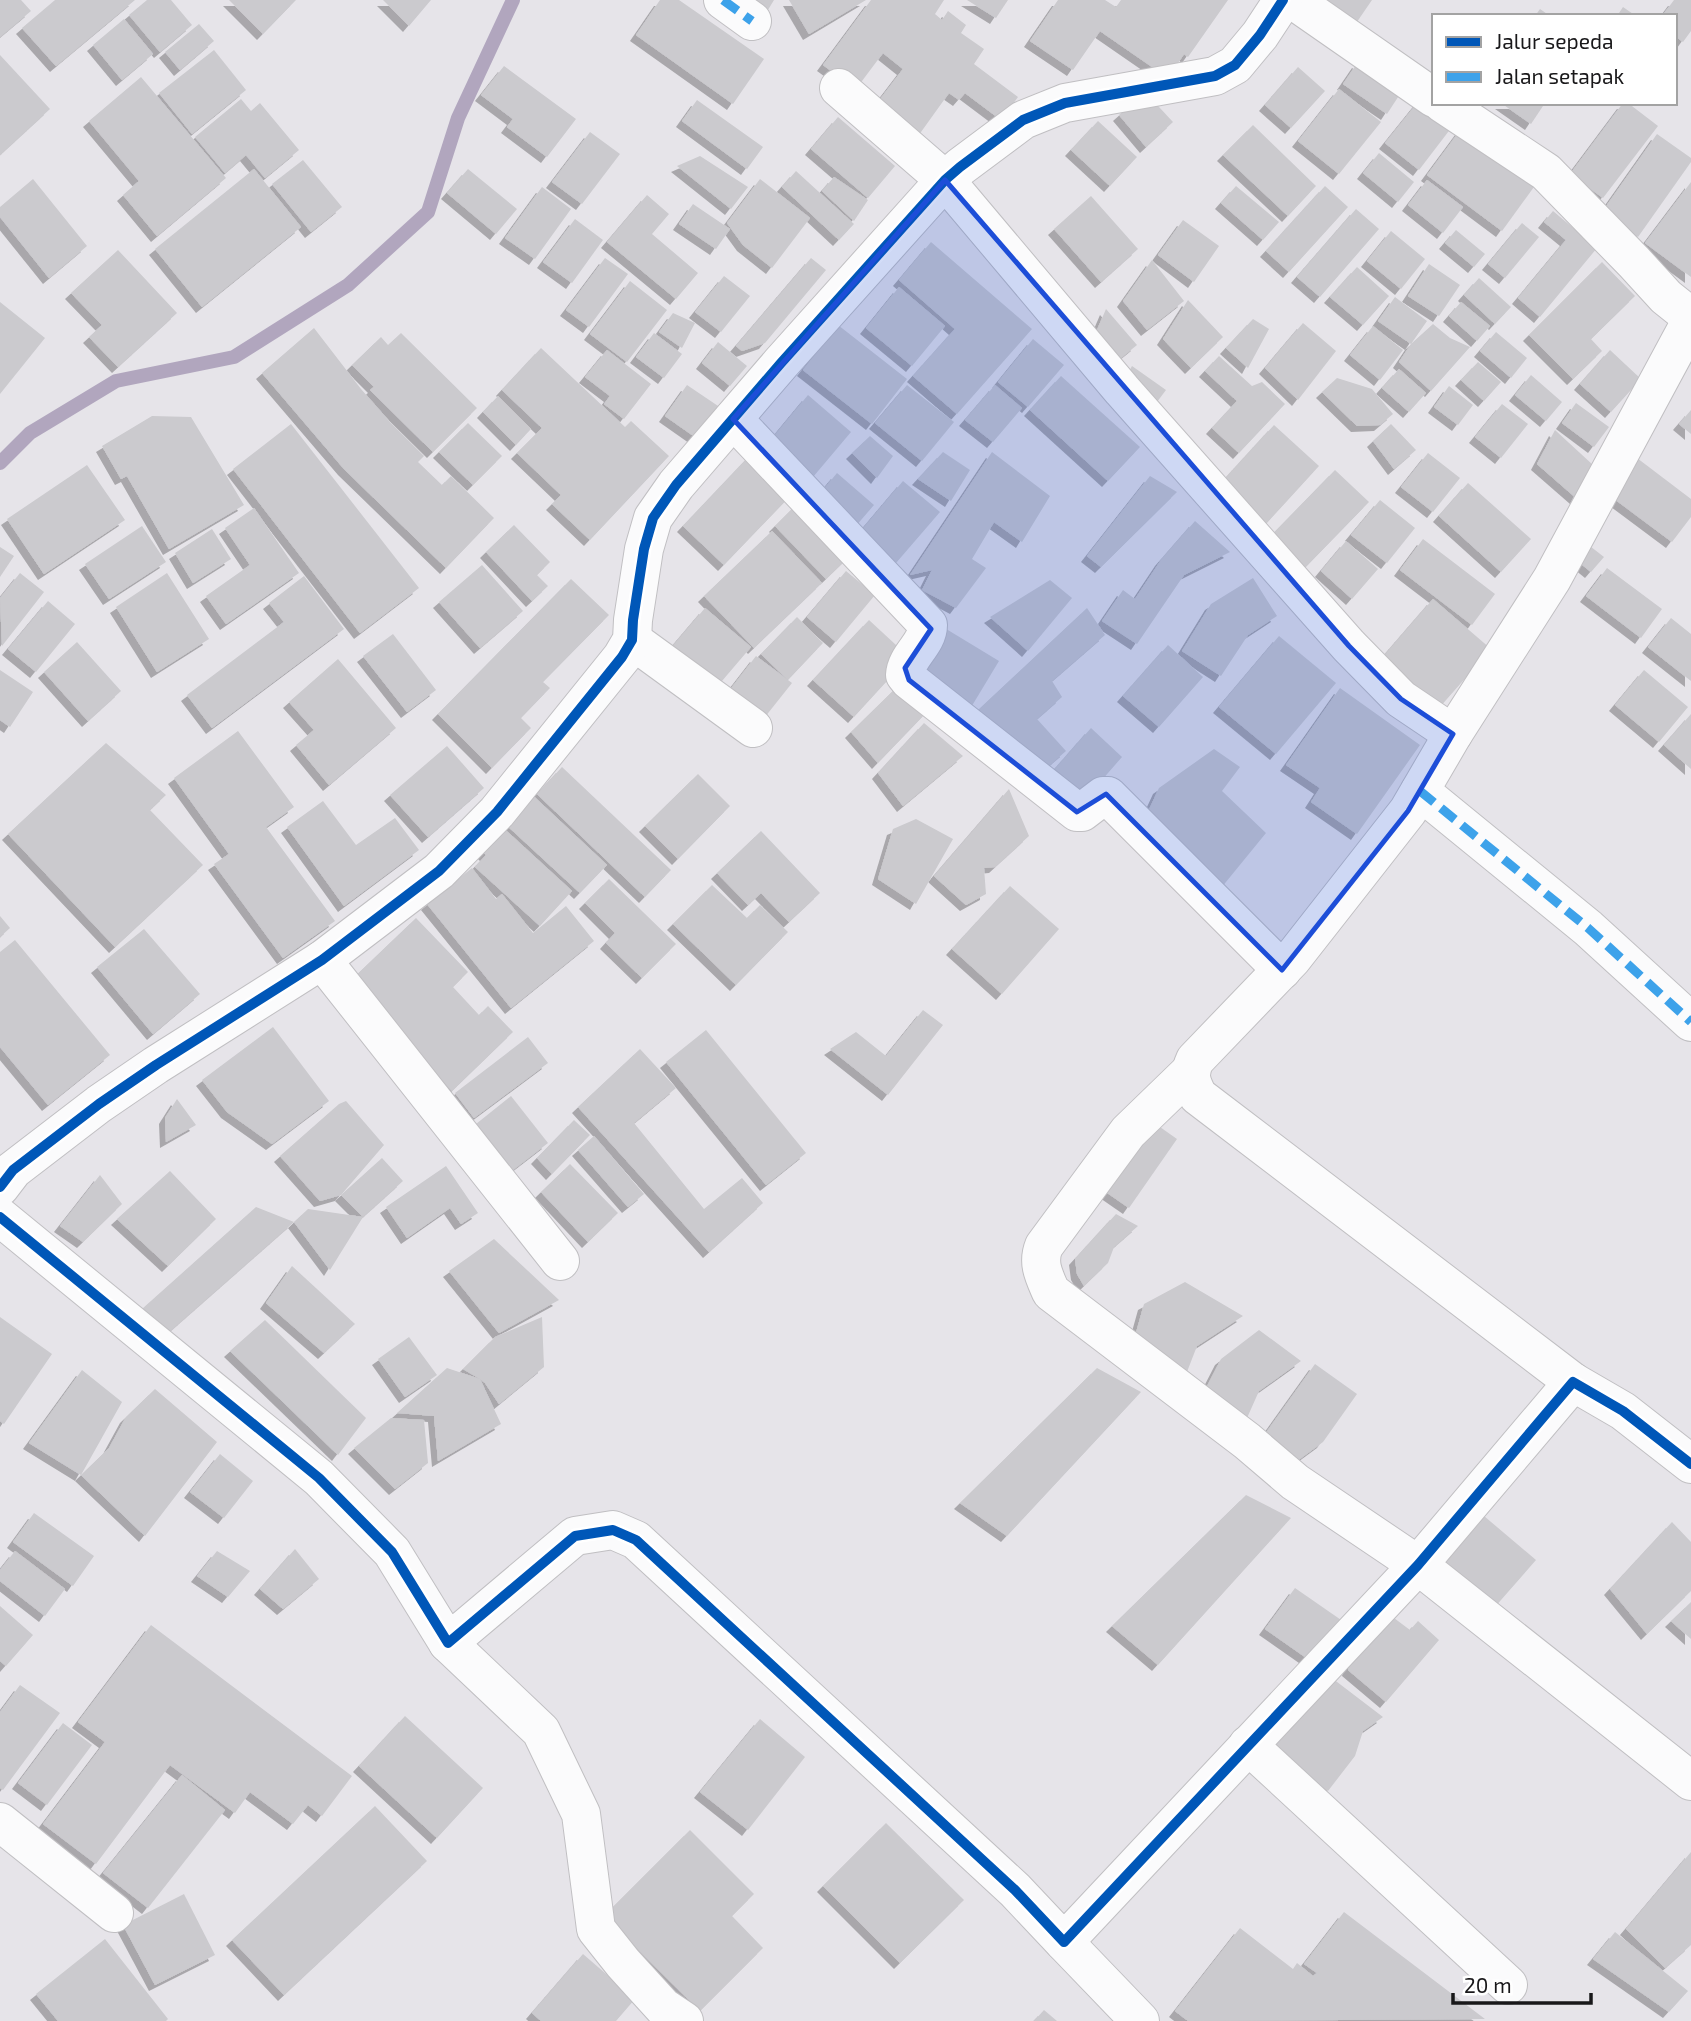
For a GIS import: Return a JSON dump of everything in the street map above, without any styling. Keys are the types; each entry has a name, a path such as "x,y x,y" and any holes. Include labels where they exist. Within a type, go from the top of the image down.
{"street":[{"path":"0,1187 13,1170 99,1104 322,960 439,871 497,812 622,657 632,640 641,562 653,518 676,485 945,180 1023,120 1065,103 1215,76 1235,65 1283,0"},
{"path":"1293,0 1432,97"},
{"path":"839,88 945,180 1122,390 1349,646 1401,699 1453,734"},
{"path":"1445,105 1546,172 1666,297 1691,319 1552,579 1453,734 1408,811 1282,970 1195,1060 1190,1072 1128,1132 1044,1247 1040,1257 1042,1271 1051,1292 1247,1441 1295,1482 1418,1564 1691,1781"},
{"path":"733,419 928,625 927,634 905,668 905,675 909,680 1077,812 1082,812 1103,796 1108,796 1282,970"},
{"path":"632,640 753,729"},
{"path":"1420,791 1588,928 1691,1022"},
{"path":"322,960 560,1261"},
{"path":"1190,1072 1191,1083 1198,1096 1573,1382 1623,1411 1691,1464"},
{"path":"0,1217 319,1478 392,1552 448,1643 541,1731 581,1814 596,1929 663,2007 684,2021"},
{"path":"1065,1942 1418,1564 1573,1382"},
{"path":"448,1643 575,1536 613,1530 636,1541 1014,1890 1140,2021"},
{"path":"1248,1745 1508,1985"},
{"path":"0,1822 114,1913"}],"highlighted area":[{"path":"945,180 1349,646 1401,699 1453,734 1408,811 1282,970 1106,794 1077,812 909,680 905,668 931,629 733,419"}],"building":[{"path":"0,0 21,0 31,11 0,37"},
{"path":"55,0 135,0 56,66 22,28"},
{"path":"147,0 171,0 192,25 160,52 129,15"},
{"path":"229,0 296,0 263,34"},
{"path":"383,0 431,0 409,26"},
{"path":"660,0 679,0 764,59 733,104 636,35"},
{"path":"724,0 774,0 760,23"},
{"path":"789,0 866,0 809,34"},
{"path":"871,0 944,0 935,14 942,20 948,11 966,25 961,33 984,49 974,64 1018,97 1001,120 965,93 959,100 949,93 916,139 874,107 903,69 883,53 856,89 823,65"},
{"path":"967,0 1008,0 996,18"},
{"path":"1058,0 1105,0 1116,7 1121,0 1228,0 1188,57 1184,54 1168,78 1100,31 1073,70 1030,41"},
{"path":"1316,0 1372,0 1348,35"},
{"path":"1674,0 1691,0 1691,31 1683,42 1677,38 1677,14 1664,14"},
{"path":"1623,7 1633,14 1618,14"},
{"path":"124,19 153,54 122,80 93,45"},
{"path":"199,24 214,41 180,70 165,52"},
{"path":"214,50 246,90 192,134 159,93"},
{"path":"0,55 50,109 0,155"},
{"path":"1358,62 1402,91 1387,114 1343,84"},
{"path":"504,66 576,119 547,157 507,127 513,119 481,95"},
{"path":"1298,67 1325,91 1291,128 1265,105"},
{"path":"141,77 226,178 157,236 123,195 139,181 89,121"},
{"path":"1339,89 1381,122 1339,174 1298,141"},
{"path":"1145,92 1173,122 1146,147 1119,115"},
{"path":"1422,97 1455,123 1419,170 1385,143"},
{"path":"241,99 251,111 260,103 299,150 265,178 246,155 225,173 195,137"},
{"path":"697,100 763,147 747,169 682,121"},
{"path":"1504,105 1544,105 1531,124"},
{"path":"1622,105 1631,105 1658,126 1603,198 1570,174"},
{"path":"838,117 895,166 868,198 811,149"},
{"path":"1098,121 1137,157 1110,186 1071,150"},
{"path":"1253,125 1316,186 1288,216 1223,155"},
{"path":"1464,125 1539,180 1502,231 1427,175"},
{"path":"590,132 620,154 582,204 552,182"},
{"path":"1657,134 1691,158 1691,162 1638,237 1602,212"},
{"path":"1379,153 1414,182 1398,202 1363,173"},
{"path":"700,156 748,187 731,209 677,166"},
{"path":"303,160 342,207 311,232 272,184"},
{"path":"254,169 301,227 202,307 155,249"},
{"path":"468,169 517,209 496,234 447,193"},
{"path":"796,171 854,224 839,240 782,187"},
{"path":"834,177 868,200 854,221 822,191"},
{"path":"33,179 87,246 49,278 0,217 0,207"},
{"path":"760,179 810,218 772,268 743,245 727,223"},
{"path":"1427,180 1463,207 1443,233 1408,205"},
{"path":"1691,182 1691,277 1645,243"},
{"path":"1236,186 1279,222 1263,240 1221,203"},
{"path":"1325,186 1348,207 1289,272 1266,251"},
{"path":"542,187 571,209 535,259 505,238"},
{"path":"647,195 669,214 652,234 698,273 676,299 607,242"},
{"path":"1091,196 1138,249 1101,282 1054,229"},
{"path":"693,204 730,229 716,249 679,224"},
{"path":"1356,209 1379,229 1320,297 1297,277"},
{"path":"1553,211 1597,248 1540,317 1518,298 1566,240 1544,222"},
{"path":"575,219 603,240 572,283 543,262"},
{"path":"1183,220 1219,246 1194,282 1158,255"},
{"path":"1522,223 1539,237 1505,278 1488,264"},
{"path":"1456,230 1485,254 1474,267 1445,243"},
{"path":"1391,231 1425,259 1401,289 1367,261"},
{"path":"931,242 1032,329 957,414 913,376 955,329 899,280"},
{"path":"118,250 177,313 118,367 89,337 102,325 71,293"},
{"path":"605,258 628,274 589,327 566,310"},
{"path":"811,258 826,270 765,343 742,351 736,346"},
{"path":"1152,260 1184,301 1147,330 1123,301"},
{"path":"1602,262 1635,296 1591,339 1602,351 1573,379 1529,335"},
{"path":"1429,264 1460,285 1439,316 1408,296"},
{"path":"1357,267 1389,296 1363,325 1330,297"},
{"path":"724,276 750,296 721,332 695,312"},
{"path":"1479,278 1511,307 1495,324 1464,295"},
{"path":"630,281 667,310 627,362 590,334"},
{"path":"899,287 945,326 912,366 866,328"},
{"path":"1395,297 1427,321 1411,344 1378,321"},
{"path":"1188,300 1223,337 1191,368 1163,339"},
{"path":"0,302 45,338 0,394"},
{"path":"1461,302 1490,326 1477,341 1449,316"},
{"path":"1106,309 1137,345 1121,358 1097,330"},
{"path":"673,313 695,323 682,348 659,332"},
{"path":"1253,319 1269,329 1248,368 1226,348"},
{"path":"1303,323 1336,351 1298,400 1265,368"},
{"path":"1433,324 1450,338 1470,347 1431,391 1399,362 1411,344"},
{"path":"838,325 907,379 872,424 803,370"},
{"path":"1373,326 1403,350 1380,380 1350,355"},
{"path":"314,328 361,389 424,456 418,462 442,485 451,476 494,518 446,568 344,469 262,373"},
{"path":"1496,332 1527,358 1511,378 1480,351"},
{"path":"401,333 477,408 433,452 370,390 374,387 352,365 381,337 388,345"},
{"path":"654,333 682,354 664,378 636,357"},
{"path":"1033,339 1064,365 1028,407 998,382"},
{"path":"718,342 747,366 730,386 702,363"},
{"path":"541,348 625,427 631,421 669,456 590,540 552,504 561,495 517,453 542,428 502,390"},
{"path":"607,350 651,384 624,419 604,404 610,396 585,377"},
{"path":"1610,350 1641,379 1611,412 1580,384"},
{"path":"1219,356 1252,386 1262,382 1285,404 1239,453 1212,428 1237,401 1205,371"},
{"path":"1478,362 1501,382 1484,401 1461,380"},
{"path":"1132,366 1166,390 1157,402 1125,379"},
{"path":"1399,369 1426,393 1409,412 1382,388"},
{"path":"1531,375 1562,402 1546,421 1515,395"},
{"path":"1061,376 1140,447 1108,481 1030,410"},
{"path":"1337,378 1372,389 1393,414 1380,425 1357,426 1322,392"},
{"path":"687,385 724,410 702,442 665,416"},
{"path":"907,385 954,422 922,461 875,423"},
{"path":"995,385 1022,408 993,442 965,420"},
{"path":"1449,386 1473,405 1458,425 1434,407"},
{"path":"808,395 851,432 808,483 765,447"},
{"path":"498,396 531,429 516,445 483,412"},
{"path":"1576,403 1609,427 1594,447 1562,423"},
{"path":"1502,404 1528,424 1501,458 1475,437"},
{"path":"1691,410 1691,434 1679,424"},
{"path":"152,416 191,417 244,505 169,549 127,476 121,479 102,446"},
{"path":"468,423 502,456 473,485 439,452"},
{"path":"291,424 419,588 360,633 233,469"},
{"path":"1391,424 1416,450 1394,469 1373,441"},
{"path":"1274,425 1319,466 1266,524 1221,483"},
{"path":"1555,430 1593,465 1576,498 1537,464"},
{"path":"870,436 893,456 877,478 852,453"},
{"path":"756,449 798,488 724,565 683,526"},
{"path":"943,452 970,470 951,501 918,479"},
{"path":"992,452 1050,496 1022,542 994,522 972,559 986,568 956,608 922,590 932,570 910,575"},
{"path":"1428,453 1460,478 1433,512 1401,487"},
{"path":"1637,458 1691,499 1691,517 1672,542 1609,495"},
{"path":"87,465 125,520 44,574 7,519"},
{"path":"1335,470 1369,502 1299,574 1265,542"},
{"path":"837,473 874,505 855,527 818,496"},
{"path":"1150,476 1177,492 1101,567 1087,556"},
{"path":"903,481 940,512 896,563 860,532"},
{"path":"1468,483 1531,539 1501,572 1439,516"},
{"path":"1380,500 1415,528 1387,563 1351,535"},
{"path":"799,502 851,555 826,579 775,526"},
{"path":"254,508 299,573 226,624 206,596 250,565 225,528"},
{"path":"1195,521 1230,552 1184,575 1137,644 1102,621 1123,590 1135,599 1161,560"},
{"path":"514,525 550,562 537,575 548,586 532,601 486,552"},
{"path":"142,526 166,562 109,599 85,564"},
{"path":"212,529 231,559 193,583 175,553"},
{"path":"772,531 822,583 754,648 704,596"},
{"path":"1423,539 1495,594 1472,625 1400,570"},
{"path":"1346,541 1378,569 1352,599 1321,571"},
{"path":"1586,543 1604,557 1591,572 1575,559"},
{"path":"0,547 14,556 0,577"},
{"path":"482,565 523,611 480,648 439,602"},
{"path":"1607,568 1662,609 1641,638 1586,596"},
{"path":"846,571 875,595 836,642 807,617"},
{"path":"20,573 44,592 2,646 0,598"},
{"path":"167,573 209,639 157,672 116,607"},
{"path":"304,576 344,629 212,728 187,695 284,622 269,603"},
{"path":"1253,578 1277,616 1248,635 1221,676 1182,651 1211,604"},
{"path":"571,579 609,615 543,682 550,688 521,718 531,728 492,768 438,714"},
{"path":"1050,580 1072,598 1028,651 990,617"},
{"path":"1433,599 1491,649 1439,708 1382,658"},
{"path":"48,601 75,624 36,672 8,649"},
{"path":"705,608 751,647 716,688 671,648"},
{"path":"1087,608 1105,635 1052,681 1062,697 1037,719 1066,751 1043,771 978,710"},
{"path":"797,617 823,643 788,680 761,654"},
{"path":"1671,618 1691,634 1691,681 1648,647"},
{"path":"869,620 909,657 854,717 813,680"},
{"path":"938,624 999,661 964,719 910,671"},
{"path":"393,634 436,690 407,712 363,656"},
{"path":"1279,636 1336,683 1276,754 1219,707"},
{"path":"77,642 121,691 88,721 44,672"},
{"path":"1168,645 1203,677 1159,727 1123,696"},
{"path":"756,656 792,683 757,727 722,700"},
{"path":"338,659 396,728 329,785 296,745 314,730 289,702"},
{"path":"0,670 33,692 10,727 0,720"},
{"path":"1644,670 1688,707 1659,742 1615,705"},
{"path":"899,685 928,711 878,763 851,732"},
{"path":"1340,688 1420,745 1357,834 1311,802 1320,788 1286,765"},
{"path":"1691,714 1691,769 1664,745"},
{"path":"924,723 963,756 903,806 878,773"},
{"path":"1091,728 1122,757 1087,797 1055,769"},
{"path":"238,731 294,807 266,827 335,921 283,958 214,864 229,854 174,778"},
{"path":"106,743 166,795 150,810 203,865 115,947 8,834"},
{"path":"447,746 484,788 428,837 390,795"},
{"path":"1214,749 1240,767 1222,791 1266,833 1217,893 1147,814 1159,788"},
{"path":"562,767 671,870 645,897 537,794"},
{"path":"698,774 730,806 678,859 645,826"},
{"path":"1009,789 1029,836 995,867 984,868 986,894 966,905 934,876"},
{"path":"527,790 607,865 580,893 500,819"},
{"path":"323,801 356,845 395,818 419,850 344,906 287,827"},
{"path":"916,819 953,839 916,904 878,879 893,829"},
{"path":"500,825 572,891 540,926 475,867 486,855 479,848"},
{"path":"761,831 820,893 789,922 761,893 748,905 717,873"},
{"path":"472,868 496,899 502,894 533,933 566,906 594,941 511,1008 427,904"},
{"path":"609,879 676,944 642,978 606,943 615,933 585,903"},
{"path":"712,885 747,918 760,905 788,932 736,985 673,924"},
{"path":"1010,886 1059,929 1002,994 952,949"},
{"path":"0,916 10,928 0,937"},
{"path":"416,918 468,972 453,987 479,1015 488,1006 513,1032 452,1091 348,983"},
{"path":"144,929 200,994 153,1034 97,967"},
{"path":"15,940 110,1055 48,1105 0,1047 0,952"},
{"path":"923,1010 943,1025 888,1095 830,1049 856,1032 886,1056"},
{"path":"273,1027 329,1101 272,1144 227,1112 202,1080"},
{"path":"706,1030 806,1153 766,1185 666,1062"},
{"path":"528,1037 548,1063 474,1118 455,1093"},
{"path":"640,1049 676,1088 634,1123 704,1209 742,1178 763,1203 709,1252 578,1107"},
{"path":"511,1096 548,1143 513,1170 476,1124"},
{"path":"177,1099 196,1125 166,1142 165,1118"},
{"path":"346,1101 384,1145 341,1195 320,1201 280,1156 339,1104"},
{"path":"574,1120 590,1135 552,1174 537,1158"},
{"path":"1150,1120 1177,1139 1129,1208 1103,1190"},
{"path":"594,1136 644,1194 628,1207 578,1150"},
{"path":"382,1158 403,1181 363,1217 341,1195"},
{"path":"570,1164 618,1213 588,1242 541,1192"},
{"path":"446,1166 478,1213 461,1224 450,1208 407,1238 386,1207"},
{"path":"170,1171 216,1219 168,1266 117,1219"},
{"path":"100,1175 122,1204 83,1242 60,1226"},
{"path":"256,1207 294,1222 160,1340 142,1309"},
{"path":"308,1209 363,1217 330,1270 294,1222"},
{"path":"1116,1214 1138,1226 1114,1247 1108,1263 1084,1286 1077,1274 1075,1259"},
{"path":"494,1239 559,1300 499,1333 449,1271"},
{"path":"292,1266 355,1324 324,1353 266,1303"},
{"path":"1185,1282 1243,1316 1197,1346 1185,1377 1134,1340 1144,1304"},
{"path":"0,1317 52,1354 4,1424 0,1421"},
{"path":"542,1317 544,1367 499,1404 480,1379 463,1369 495,1337"},
{"path":"265,1320 366,1418 338,1455 230,1351"},
{"path":"1259,1330 1301,1361 1259,1391 1243,1427 1201,1398 1221,1359"},
{"path":"409,1337 437,1375 405,1397 378,1359"},
{"path":"1315,1364 1357,1394 1323,1442 1293,1464 1260,1441"},
{"path":"447,1368 480,1379 501,1424 438,1461 434,1416 397,1413"},
{"path":"1097,1368 1141,1392 1007,1536 960,1503"},
{"path":"82,1370 122,1402 81,1475 29,1443"},
{"path":"155,1389 217,1442 145,1536 81,1475 109,1448 126,1417"},
{"path":"391,1418 424,1420 428,1463 395,1489 354,1448"},
{"path":"220,1454 253,1481 224,1518 190,1492"},
{"path":"1246,1495 1291,1518 1158,1665 1112,1626"},
{"path":"34,1513 94,1556 73,1586 13,1542"},
{"path":"1484,1516 1536,1560 1494,1608 1439,1563"},
{"path":"1672,1522 1691,1542 1691,1591 1647,1634 1610,1589"},
{"path":"295,1549 319,1579 283,1609 260,1589"},
{"path":"15,1551 65,1589 45,1616 0,1581 0,1570"},
{"path":"217,1551 250,1571 228,1597 197,1576"},
{"path":"1295,1588 1344,1622 1315,1664 1265,1629"},
{"path":"1691,1602 1691,1639 1671,1621"},
{"path":"0,1606 33,1635 6,1666 0,1661"},
{"path":"1390,1615 1410,1630 1418,1621 1439,1640 1386,1702 1348,1670 1354,1650"},
{"path":"151,1625 352,1776 322,1816 308,1805 293,1824 250,1792 235,1813 170,1765 96,1864 43,1824 105,1742 78,1722"},
{"path":"1324,1672 1383,1717 1363,1731 1355,1756 1328,1791 1268,1746"},
{"path":"20,1685 60,1713 3,1790 0,1788 0,1712"},
{"path":"405,1716 483,1788 437,1838 359,1766"},
{"path":"760,1719 805,1757 748,1830 700,1792"},
{"path":"63,1723 92,1745 47,1805 18,1783"},
{"path":"182,1775 225,1810 148,1908 103,1873"},
{"path":"375,1806 427,1861 284,1995 232,1940"},
{"path":"886,1823 964,1900 900,1963 823,1886"},
{"path":"690,1830 754,1894 732,1916 763,1948 700,2011 604,1916"},
{"path":"1691,1852 1691,1945 1665,1968 1626,1929"},
{"path":"184,1894 215,1955 155,1985 123,1925"},
{"path":"1344,1912 1485,2019 1188,2021 1175,2011 1240,1928 1293,1969 1297,1963 1313,1976 1317,1973 1304,1964"},
{"path":"1615,1932 1688,1991 1669,2012 1593,1959"},
{"path":"105,1939 168,2019 166,2021 58,2021 36,1994"},
{"path":"583,1954 635,1999 616,2021 541,2021 532,2013"},
{"path":"1044,2010 1057,2021 1034,2021"}],"waterway":[{"path":"0,463 30,433 116,381 234,357 348,285 428,212 458,118 513,0"}],"marked path":[{"path":"723,0 752,21"},
{"path":"1420,791 1588,928 1691,1022"}],"cycle path":[{"path":"0,1187 13,1170 99,1104 322,960 439,871 497,812 622,657 632,640 644,549 653,518 676,485 945,180 1023,120 1065,103 1215,76 1235,65 1260,35 1283,0"},
{"path":"0,1217 319,1478 392,1552 448,1643 575,1536 613,1530 636,1540 1015,1890 1064,1942 1418,1565 1573,1382 1623,1411 1691,1464"}]}
